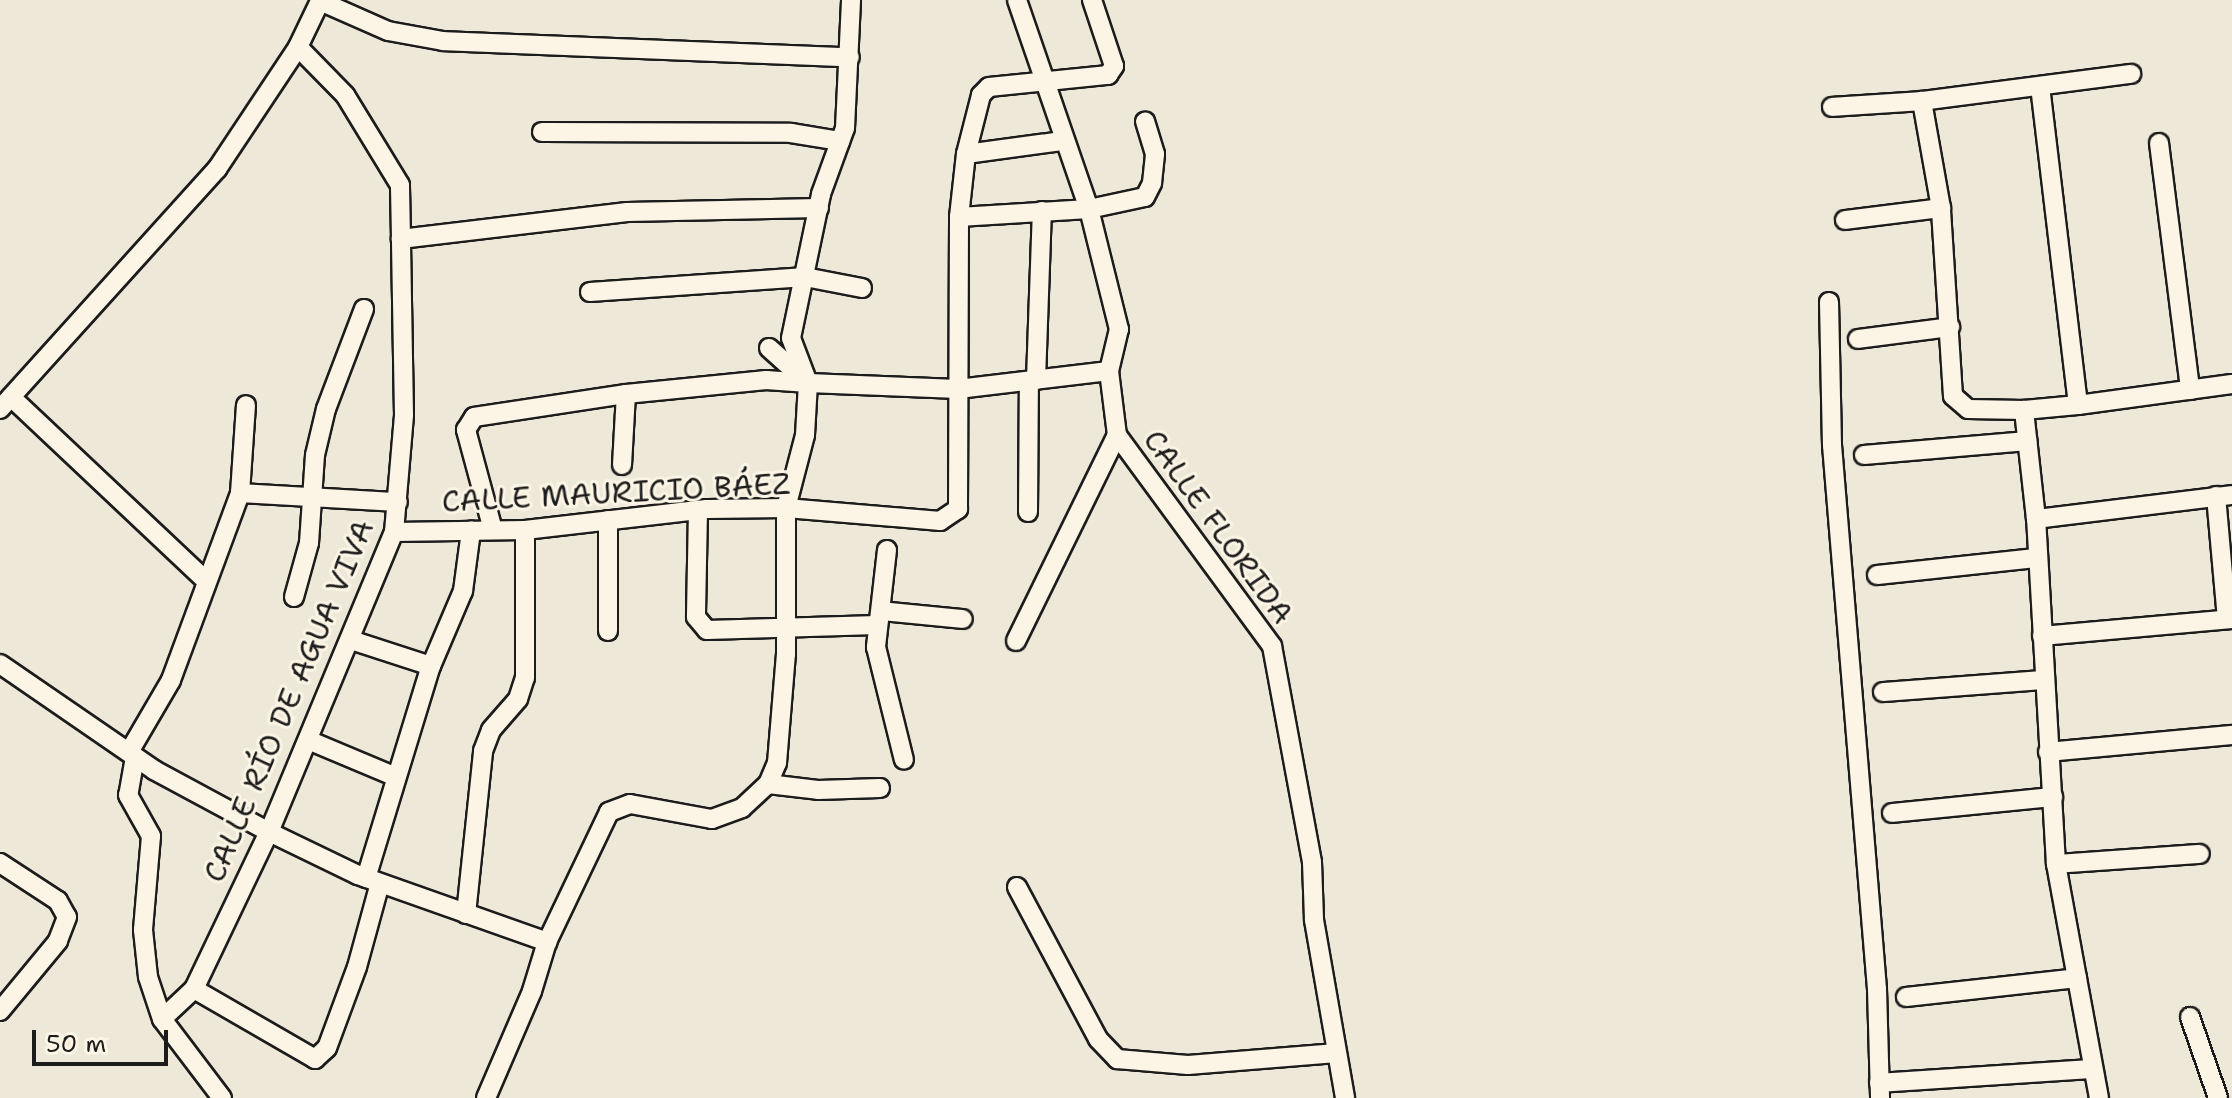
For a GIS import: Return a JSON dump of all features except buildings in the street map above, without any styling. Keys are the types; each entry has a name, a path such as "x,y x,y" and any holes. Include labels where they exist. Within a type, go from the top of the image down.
{"street":[{"path":"204,579 6,403 217,169 298,47 320,0 388,31 443,41 850,57"},
{"path":"486,1098 532,991 547,942 609,812 630,804 712,819 742,808 768,784 777,763 786,629 786,508 805,435 808,383 791,338 819,208 840,141 850,57 851,0"},
{"name":"CALLE FLORIDA","path":"1017,0 1046,82 1062,141 1089,209 1119,329 1109,371 1117,435 1272,646 1312,862 1314,920 1345,1098"},
{"path":"958,389 959,217 966,154 981,95 989,87 1108,75 1114,66 1092,0"},
{"name":"CALLE RÍO DE AGUA VIVA","path":"162,1019 194,989 269,832 394,532 404,415 400,185 345,95 298,47"},
{"path":"1832,107 1922,101 2131,74"},
{"path":"2040,86 2078,405"},
{"path":"1922,101 1941,208 1953,396 1959,404 2024,410 2232,384"},
{"path":"959,217 1089,209 1145,197 1152,183 1155,154 1145,121"},
{"path":"542,132 791,133 840,141"},
{"path":"966,154 1062,141"},
{"path":"2159,143 2190,390"},
{"path":"401,239 627,212 819,208"},
{"path":"1845,220 1941,208"},
{"path":"1028,512 1042,211"},
{"path":"590,292 805,277 862,288"},
{"path":"1829,302 1832,445 1877,989 1880,1090 2090,1069"},
{"path":"294,597 315,497 315,455 326,409 364,309"},
{"path":"1858,339 1950,327"},
{"path":"769,348 808,383"},
{"path":"493,530 466,430 474,417 626,394 766,380 958,389 1109,371"},
{"name":"CALLE MAURICIO BÁEZ","path":"394,532 525,530 698,510 786,508 940,521 958,509 958,389"},
{"path":"622,465 626,394"},
{"path":"222,1098 162,1019 148,977 143,930 151,836 127,787 132,755 171,680 204,579 240,493 246,405"},
{"path":"2024,410 2036,519 2056,864 2090,1069 2099,1098"},
{"path":"1016,641 1117,435"},
{"path":"1864,455 2027,441"},
{"path":"240,493 398,502"},
{"path":"2036,519 2224,496 2230,619 2042,636"},
{"path":"698,510 696,617 707,630 786,629 879,618 963,619"},
{"path":"608,520 608,631"},
{"path":"466,914 483,751 491,730 518,699 525,678 525,530"},
{"path":"194,989 315,1059 327,1048 352,981 396,777 431,666 463,591 471,531"},
{"path":"887,550 876,647 904,760"},
{"path":"1877,575 2036,558"},
{"path":"351,640 431,666"},
{"path":"0,664 132,755 269,832 373,880 547,942"},
{"path":"1883,692 2044,680"},
{"path":"2048,752 2232,735"},
{"path":"308,740 396,777"},
{"path":"768,784 818,790 880,788"},
{"path":"1892,813 2053,797"},
{"path":"2056,864 2200,854"},
{"path":"0,863 58,901 67,917 58,941 0,1011"},
{"path":"1017,887 1098,1039 1117,1059 1188,1065 1337,1053"},
{"path":"1906,997 2077,978"},
{"path":"2190,1017 2218,1098"}]}
